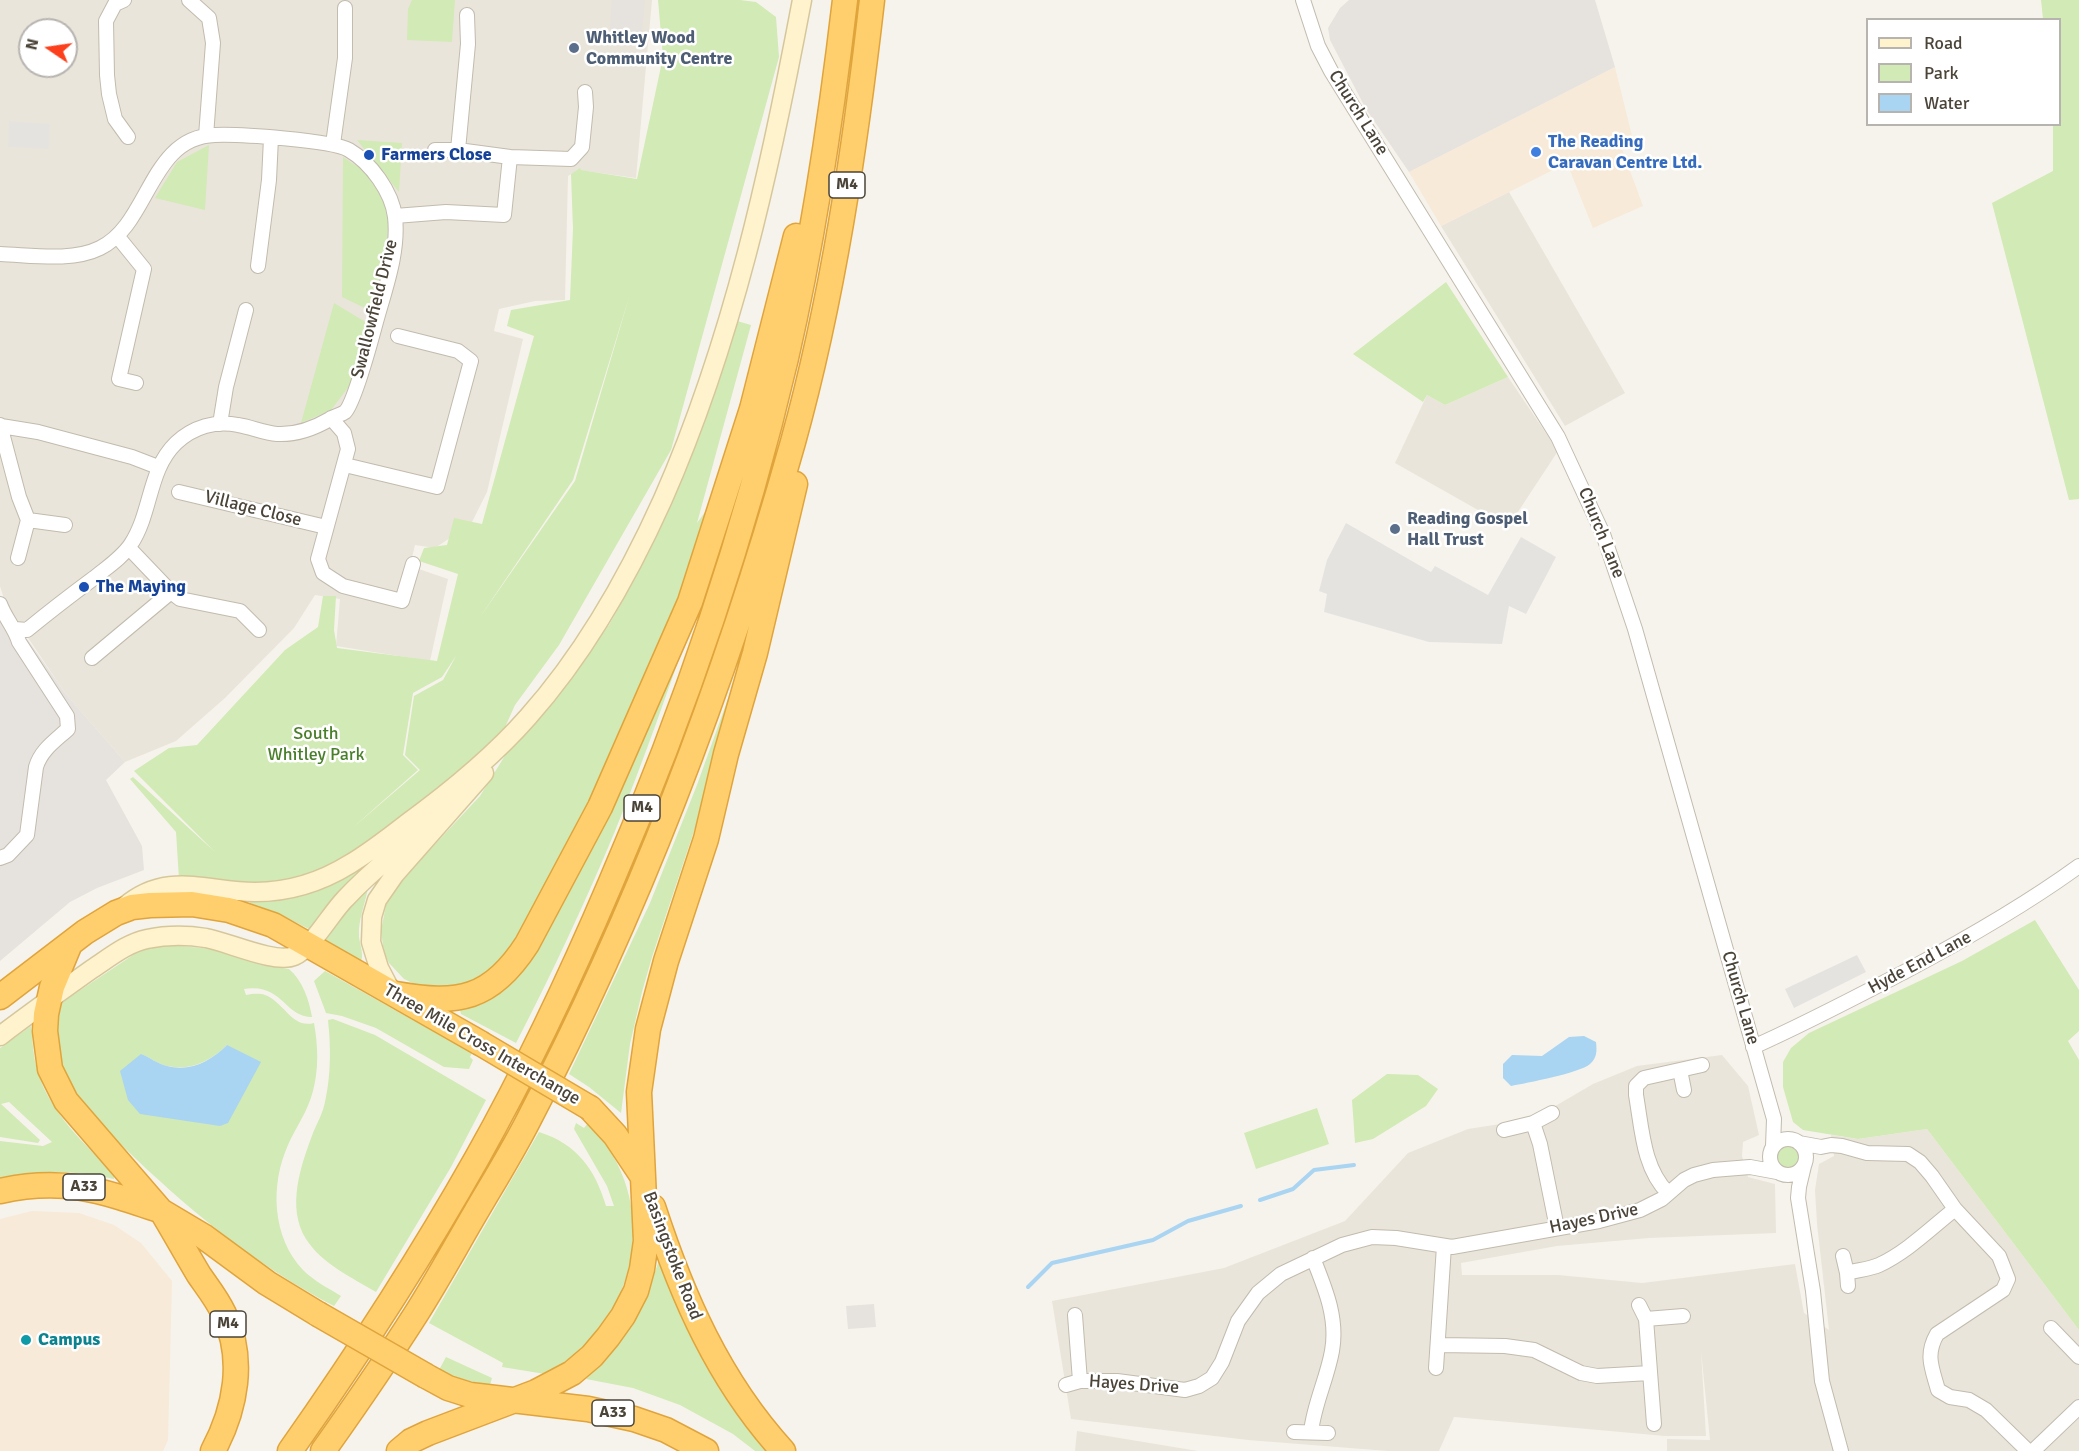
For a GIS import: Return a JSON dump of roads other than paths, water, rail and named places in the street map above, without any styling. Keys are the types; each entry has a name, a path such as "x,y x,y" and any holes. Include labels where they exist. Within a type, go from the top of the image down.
{"highway":[{"name":"M4","path":"290,1451 351,1365 478,1157 538,1042 579,956 638,819 689,685 734,550 764,444 802,285 833,101 845,0"},
{"name":"M4","path":"323,1451 418,1311 500,1171 554,1070 604,965 662,827 726,654 793,440 843,207 862,91 872,0"},
{"name":"M4","path":"393,993 423,999 460,998 482,990 504,974 514,964 527,944 600,807 690,602 752,409 833,101"},
{"name":"M4","path":"644,1179 639,1092 648,1029 666,961 706,839 726,754 755,653 794,490 810,368"},
{"name":"Three Mile Cross Interchange","path":"70,944 116,913 132,907 159,904 210,906 245,915 273,926 299,951 393,993 590,1108 615,1135 644,1179"},
{"path":"70,944 56,974 46,1014 45,1041 50,1069 59,1090 73,1110 161,1211 203,1236 267,1282 318,1314 448,1388 470,1395 513,1400"},
{"path":"0,997 70,944"},
{"path":"399,1451 411,1441 436,1429 536,1392 572,1373 602,1346 623,1316 636,1291 645,1256 644,1179"},
{"name":"Basingstoke Road","path":"644,1179 675,1272 699,1326 732,1386 783,1451"},
{"name":"A33","path":"0,1191 35,1185 79,1186 161,1211"},
{"name":"M4","path":"161,1211 220,1305 228,1322 234,1346 236,1372 232,1408 222,1436 213,1451"},
{"name":"A33","path":"513,1400 588,1408 634,1419 666,1430 706,1451"}],"main road":[{"path":"393,993 379,968 370,932 374,909 385,887 477,782 506,741 553,688 593,630 615,595 656,514 690,434 716,360 751,240 777,128 802,0"},
{"path":"116,913 134,898 166,887 193,885 247,892 267,892 290,889 322,879 367,853 428,807 506,741"},
{"path":"0,1036 49,999 128,946 146,939 169,936 203,938 224,942 267,956 299,951 359,885 395,852 446,815"}],"street":[{"path":"124,0 115,4 106,21 107,75 109,94 116,119 128,137"},
{"path":"189,0 209,18 213,43 206,136"},
{"name":"Church Lane","path":"1304,0 1318,45 1330,71 1558,437 1604,534 1639,640 1774,1119 1771,1149"},
{"path":"333,144 345,58 345,8"},
{"path":"458,150 468,45 467,15"},
{"path":"435,150 458,150 510,157 571,159 582,147 585,93"},
{"name":"Swallowfield Drive","path":"0,254 76,256 101,248 118,237 131,219 154,177 171,154 193,140 214,135 333,144 349,149 375,173 387,191 395,216 395,241 362,370 346,411 318,426 294,434 275,434 235,424 196,428 176,444 158,467 141,527 129,548 27,630 15,629"},
{"path":"258,266 272,138"},
{"path":"395,216 446,212 504,215 510,157"},
{"path":"118,237 144,269 119,380 136,383"},
{"path":"220,424 226,387 246,310"},
{"path":"345,465 437,487 471,361 458,351 398,336"},
{"path":"331,418 344,433 348,449 318,559 323,573 343,586 402,601 413,564"},
{"path":"18,558 28,520 19,497 0,425 38,432 132,457 158,467"},
{"name":"Village Close","path":"179,492 326,527"},
{"path":"28,520 65,525"},
{"path":"129,548 180,599 240,611 259,630"},
{"path":"92,658 171,591"},
{"path":"0,604 5,618 15,629 19,642 67,716 69,724 68,729 39,758 27,835 8,855 0,858"},
{"name":"Hyde End Lane","path":"1753,1047 1870,990 1982,930 2024,905 2079,866"},
{"path":"1668,1193 1654,1176 1648,1162 1636,1086 1644,1078 1702,1065"},
{"path":"1680,1070 1684,1090"},
{"path":"1504,1130 1533,1123 1552,1113"},
{"name":"Church Lane","path":"1774,1119 1795,1141"},
{"path":"1533,1123 1540,1144 1557,1228"},
{"path":"1750,1167 1778,1141 1795,1141 1821,1147 1831,1145 1867,1153 1908,1154 1920,1162 1955,1209 1999,1256 2008,1279 2003,1290 1937,1334 1931,1345 1929,1358 1938,1390 1950,1397 1969,1400 1986,1410 2028,1451"},
{"path":"1795,1141 1803,1147 1805,1162 1798,1186 1798,1198 1810,1271 1822,1381 1841,1451"},
{"path":"1781,1174 1796,1174 1821,1147"},
{"path":"1771,1149 1770,1164 1781,1174 1798,1198"},
{"name":"Hayes Drive","path":"1075,1315 1073,1383 1117,1381 1185,1390 1212,1378 1222,1362 1238,1321 1258,1293 1281,1274 1342,1245 1372,1237 1396,1238 1452,1247 1599,1221 1640,1210 1652,1205 1684,1180 1713,1170 1750,1167 1781,1174"},
{"path":"1843,1256 1848,1280 1889,1260 1955,1209"},
{"path":"1436,1368 1444,1246"},
{"path":"1311,1432 1313,1414 1332,1352 1334,1326 1329,1299 1313,1258"},
{"path":"1639,1305 1646,1319 1654,1424"},
{"path":"1646,1319 1683,1316"},
{"path":"2051,1328 2079,1357"},
{"path":"1439,1345 1505,1346 1534,1350 1581,1373 1597,1376 1650,1373"},
{"path":"2033,1451 2079,1407"},
{"path":"1294,1432 1328,1433"}],"water":[{"path":"1584,1036 1596,1042 1596,1054 1590,1064 1576,1071 1511,1086 1503,1078 1503,1064 1512,1055 1542,1056 1569,1037"},
{"path":"227,1045 261,1062 228,1123 220,1126 140,1114 128,1100 120,1071 141,1054 164,1065 184,1068 200,1064"}],"waterway":[{"path":"1260,1200 1293,1189 1314,1170 1354,1165"},
{"path":"1028,1287 1052,1263 1153,1240 1188,1221 1241,1206"}],"place":[{"name":"Whitley Wood Community Centre","path":"574,48"},
{"name":"The Reading Caravan Centre Ltd.","path":"1536,152"},
{"name":"Farmers Close","path":"369,155"},
{"name":"Reading Gospel Hall Trust","path":"1395,529"},
{"name":"The Maying","path":"84,587"},
{"name":"Campus","path":"26,1340"}],"park label":[{"name":"South Whitley Park","path":"316,744"}]}
